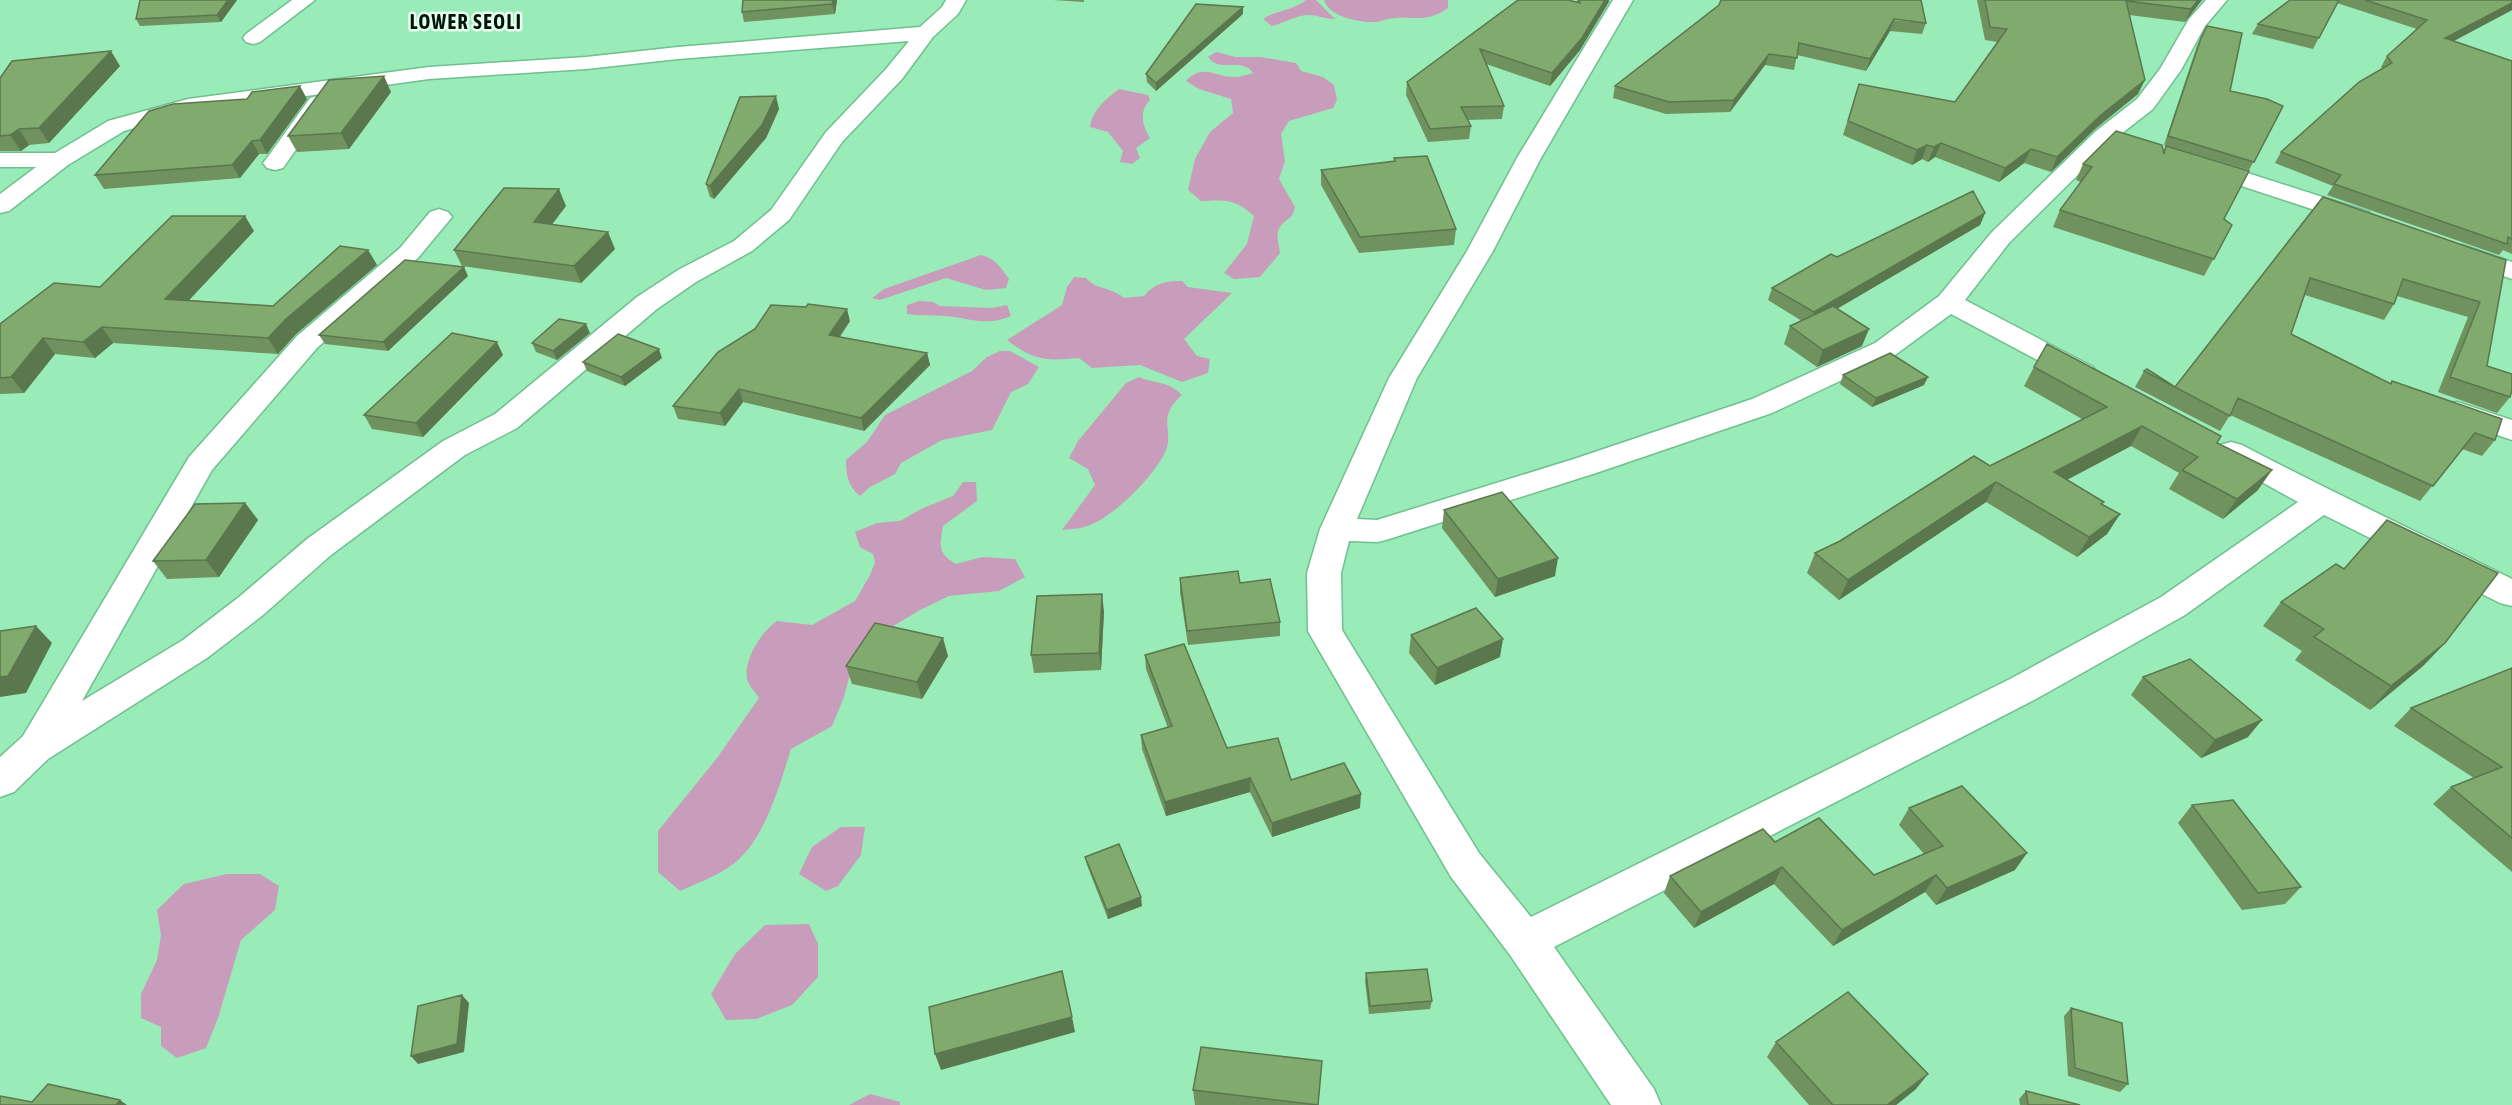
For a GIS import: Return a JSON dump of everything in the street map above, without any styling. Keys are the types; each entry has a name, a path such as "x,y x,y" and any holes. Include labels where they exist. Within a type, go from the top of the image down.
{"street":[{"path":"253,38 305,0"},
{"path":"0,781 35,748 195,650 251,606 319,547 454,448 506,421 647,303 687,276 743,246 780,215 834,137 894,74 926,33 951,10 956,0"},
{"path":"1623,0 1529,158 1480,251 1403,378 1336,529 1324,573 1325,631 1465,865 1525,941 1638,1105"},
{"path":"1336,529 1378,531 1588,465 1762,405 1885,349 1949,302 2000,238 2116,139 2147,102 2170,70 2196,24 2217,0"},
{"path":"0,206 60,160 116,126 188,105 429,73 586,63 678,53 926,33"},
{"path":"275,163 331,85"},
{"path":"0,160 60,160"},
{"path":"2184,160 2295,194 2382,225"},
{"path":"35,748 201,464 307,342 409,253 439,217"},
{"path":"2436,244 2512,271"},
{"path":"1949,302 2112,388"},
{"path":"2433,403 2512,430"},
{"path":"2203,436 2322,501 2512,594"},
{"path":"1525,941 2023,689 2182,600 2322,501"}],"shaded area":[{"path":"1306,0 1316,0 1335,19 1306,15 1272,26 1263,19 1296,6"},
{"path":"1324,0 1448,0 1448,8 1428,17 1392,18 1366,22 1337,14 1327,6"},
{"path":"1216,52 1236,57 1261,57 1296,63 1301,71 1323,77 1334,85 1337,100 1333,108 1289,121 1281,134 1285,161 1279,179 1295,207 1291,217 1278,233 1280,253 1260,277 1234,279 1224,273 1247,244 1254,216 1241,206 1229,201 1201,201 1188,190 1195,159 1210,132 1233,113 1231,99 1199,89 1186,81 1203,72 1234,77 1253,73 1243,66 1213,62 1208,57"},
{"path":"1119,89 1148,95 1150,100 1144,109 1143,118 1150,138 1136,148 1140,158 1132,164 1120,162 1123,151 1108,132 1090,127 1097,110"},
{"path":"981,255 994,261 1003,271 1009,279 1006,288 986,290 946,278 880,300 872,298 884,289"},
{"path":"1074,277 1086,278 1094,285 1124,298 1144,296 1156,286 1176,281 1182,281 1188,287 1232,293 1184,339 1197,356 1210,359 1208,373 1182,382 1140,365 1092,368 1079,358 1049,359 1033,356 1007,340 1062,305 1067,287"},
{"path":"919,301 933,302 940,306 992,308 1007,305 1011,316 993,321 978,321 907,314 907,305"},
{"path":"1000,351 1010,351 1039,367 1028,384 1011,392 992,430 942,440 901,463 895,474 870,487 860,496 849,480 846,460 867,442 885,415 972,371 987,357"},
{"path":"1139,377 1167,385 1182,395 1170,410 1168,443 1161,460 1133,494 1111,513 1087,526 1062,530 1095,485 1088,469 1069,458 1078,441 1126,383"},
{"path":"963,482 976,482 977,501 943,526 941,548 943,552 956,564 982,557 1015,559 1025,577 999,591 949,596 920,610 870,640 852,667 844,697 832,726 791,749 768,815 750,847 726,869 680,891 658,872 658,831 717,758 759,698 748,682 747,665 759,639 777,621 812,625 855,601 875,562 873,554 860,547 855,532 877,523 900,521 923,508 953,496"},
{"path":"841,827 865,827 861,855 838,886 826,891 799,874 812,847"},
{"path":"227,874 260,874 279,886 275,910 241,940 218,1018 206,1048 177,1058 161,1046 161,1027 141,1018 141,994 157,960 161,935 157,910 184,884"},
{"path":"809,924 818,944 818,977 792,1005 756,1019 726,1020 711,994 735,954 765,925"},
{"path":"870,1094 900,1102 900,1105 849,1105"}],"building":[{"path":"140,0 228,0 217,15 136,19"},
{"path":"743,0 833,0 832,4 742,12"},
{"path":"1518,0 1568,0 1580,3 1579,0 1605,0 1582,38 1552,73 1480,49 1504,106 1461,107 1471,126 1430,129 1407,82"},
{"path":"1721,0 1921,0 1926,23 1894,19 1870,59 1799,43 1797,58 1769,54 1734,100 1669,102 1615,86 1719,5"},
{"path":"1985,0 2198,0 2191,9 2126,1 2145,80 2101,115 2057,157 2031,149 2005,168 1941,143 1934,147 1927,145 1917,150 1848,121 1859,84 1955,102 2007,29 1990,27"},
{"path":"2290,0 2339,0 2319,38 2258,24"},
{"path":"2365,0 2512,0 2512,3 2445,38 2512,61 2512,239 2508,237 2507,244 2334,184 2341,175 2281,152 2359,82 2392,63 2387,56 2427,20"},
{"path":"1196,4 1243,7 1156,83 1146,74"},
{"path":"2207,26 2242,33 2230,91 2267,99 2283,106 2254,162 2168,136"},
{"path":"111,51 39,128 19,129 10,135 0,136 0,78 12,61"},
{"path":"384,76 341,133 288,136 329,80"},
{"path":"300,86 260,140 252,141 232,165 95,175 149,111 173,104 247,99 252,92"},
{"path":"776,96 762,125 710,186 706,184 740,97"},
{"path":"2116,131 2162,145 2164,154 2166,146 2249,171 2224,219 2232,225 2214,259 2060,210 2092,167 2083,164"},
{"path":"1427,156 1456,229 1360,237 1321,170 1395,161 1394,158"},
{"path":"504,188 559,189 534,222 608,232 574,266 454,250"},
{"path":"1973,191 1985,213 1814,312 1772,288 1831,254 1837,257"},
{"path":"2323,197 2506,260 2487,366 2512,374 2510,397 2450,377 2480,302 2403,279 2394,304 2310,278 2291,334 2391,384 2392,381 2502,419 2495,440 2475,433 2433,486 2238,398 2230,416 2144,371 2147,369 2175,387"},
{"path":"172,216 245,216 165,299 273,306 340,246 368,250 286,319 268,338 102,327 83,342 43,338 11,377 0,378 0,324 54,283 100,287"},
{"path":"405,260 464,267 383,342 319,335"},
{"path":"808,304 847,309 829,335 927,353 861,418 739,389 720,413 673,406 718,352 755,329 771,305 806,307"},
{"path":"1833,306 1869,329 1823,350 1790,326"},
{"path":"559,319 586,324 553,351 532,343"},
{"path":"452,333 497,342 416,423 364,415"},
{"path":"618,334 659,349 621,377 583,362"},
{"path":"2047,344 2221,436 2217,443 2272,470 2237,499 2182,470 2198,457 2142,426 2054,472 2120,514 2089,537 1996,482 1848,580 1815,553 1840,541 1974,456 1990,466 2107,407 2034,367"},
{"path":"1890,353 1928,377 1876,398 1843,375"},
{"path":"1502,492 1558,558 1498,579 1444,510"},
{"path":"245,503 206,560 153,561 195,504"},
{"path":"2387,520 2498,573 2445,643 2391,686 2314,637 2324,629 2281,602 2336,564 2344,569"},
{"path":"1238,571 1240,583 1270,579 1280,622 1187,631 1180,578"},
{"path":"1102,594 1099,653 1031,655 1037,596"},
{"path":"1476,608 1503,639 1437,668 1411,635"},
{"path":"875,623 943,638 917,682 846,666"},
{"path":"36,626 8,676 0,677 0,631"},
{"path":"1184,644 1227,748 1278,738 1291,780 1344,763 1361,794 1272,823 1250,778 1165,802 1141,735 1172,726 1145,655"},
{"path":"2190,659 2262,720 2215,740 2143,677"},
{"path":"2512,668 2512,838 2451,787 2502,767 2411,708"},
{"path":"1962,786 2027,853 1947,888 1936,875 1842,930 1782,867 1701,912 1670,876 1763,829 1775,842 1819,818 1874,875 1943,846 1909,808"},
{"path":"2233,800 2301,887 2258,893 2192,805"},
{"path":"1119,844 1141,897 1107,910 1085,857"},
{"path":"1427,969 1432,1001 1370,1006 1366,973"},
{"path":"1062,971 1072,1017 935,1054 929,1007"},
{"path":"1848,992 1928,1074 1887,1105 1833,1105 1776,1042"},
{"path":"462,995 457,1044 411,1056 418,1006"},
{"path":"2071,1008 2122,1023 2128,1084 2075,1068"},
{"path":"1201,1047 1322,1061 1318,1105 1193,1090"},
{"path":"48,1084 120,1100 116,1105 0,1105 0,1096 32,1102"},
{"path":"2026,1091 2080,1105 2028,1105"}],"district":[{"name":"LOWER SEOLI","path":"466,22"}]}
